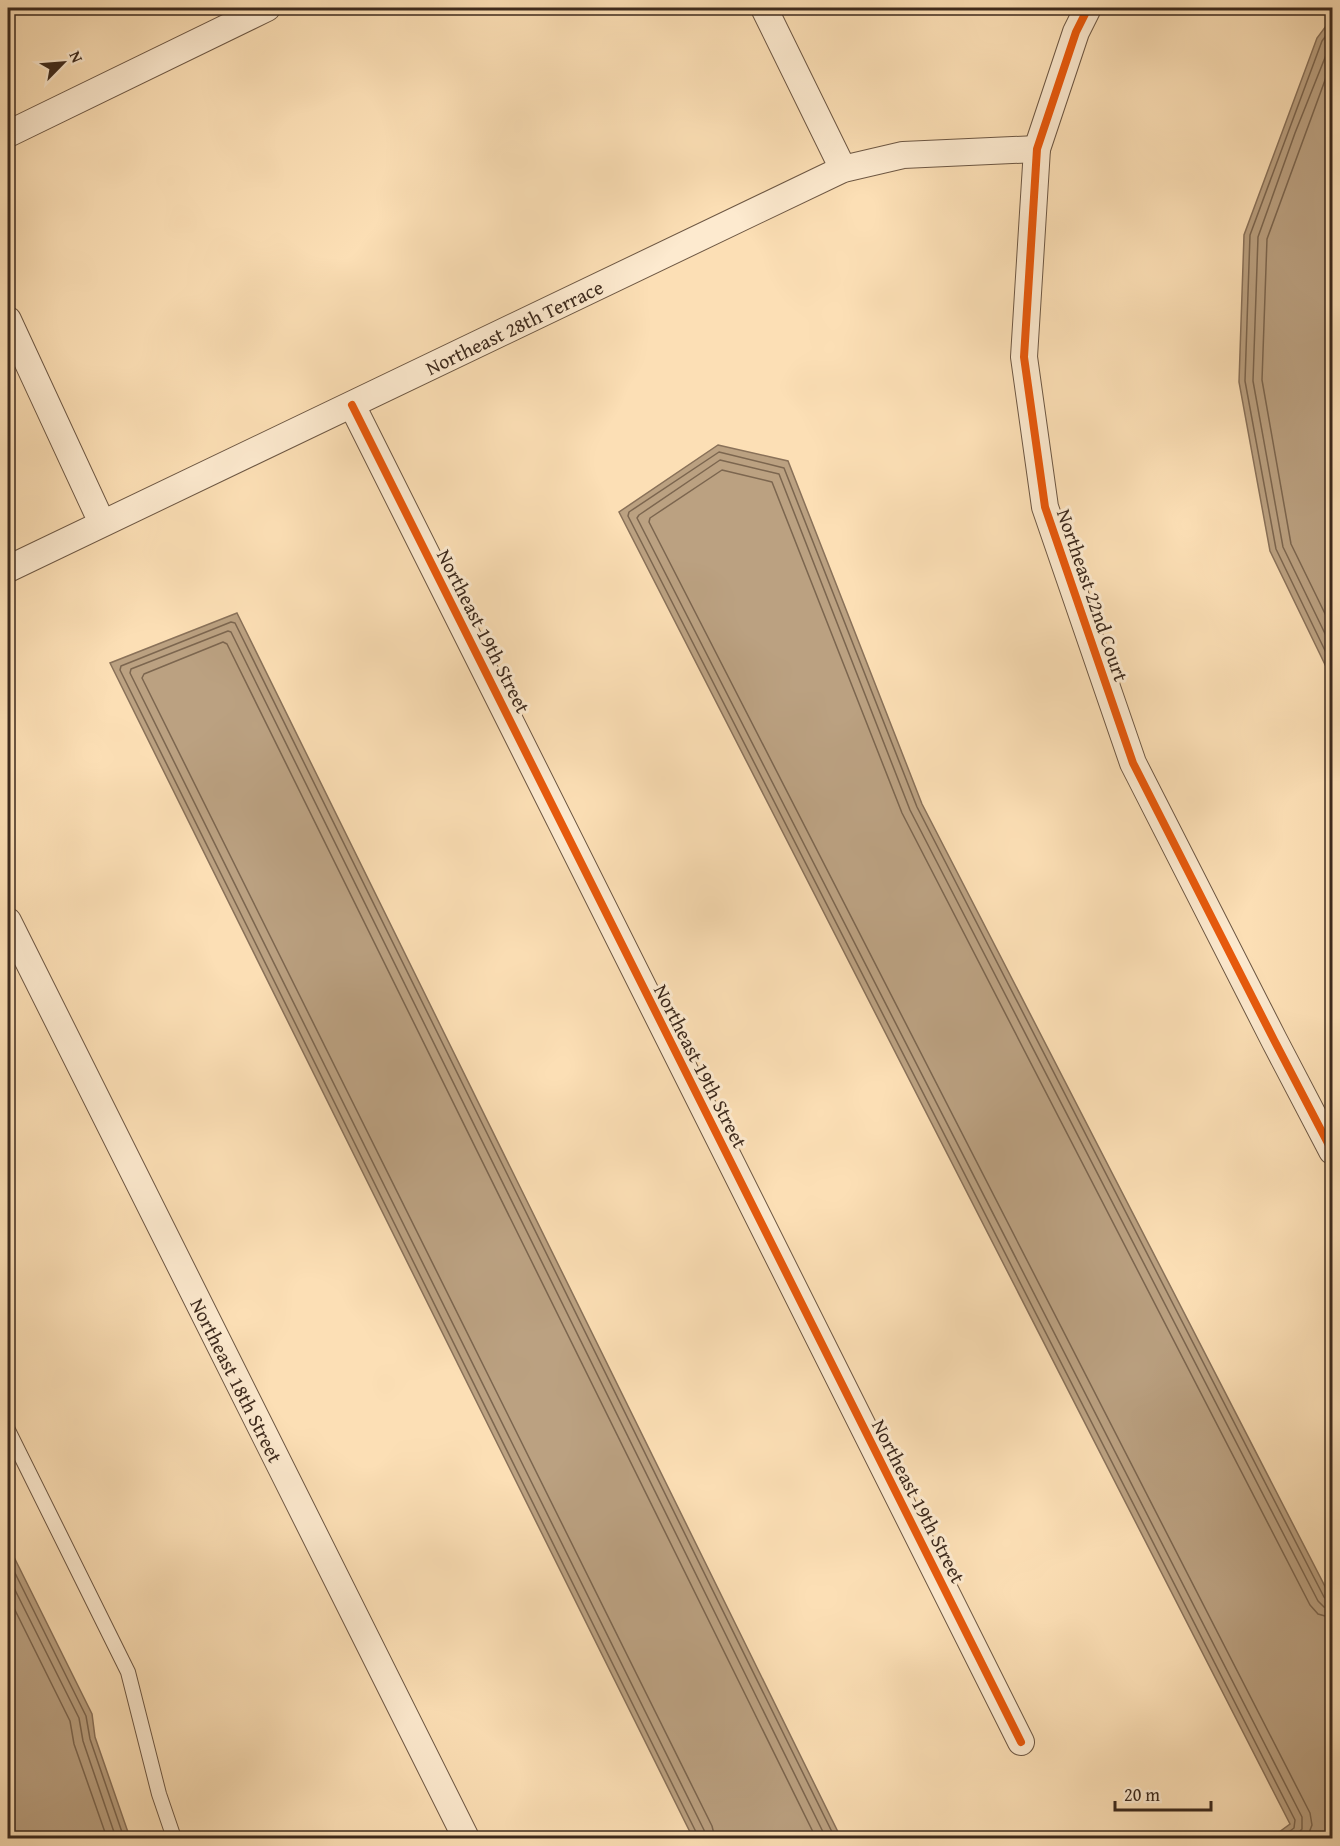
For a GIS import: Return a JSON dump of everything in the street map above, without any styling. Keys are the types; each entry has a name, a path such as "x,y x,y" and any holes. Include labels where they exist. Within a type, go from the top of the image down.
{"street":[{"path":"8,134 267,8"},
{"path":"764,8 843,169"},
{"name":"Northeast 22nd Court","path":"1088,8 1076,32 1037,149 1024,357 1045,507 1133,763 1332,1151"},
{"name":"Northeast 28th Terrace","path":"8,569 843,169 903,155 1037,149"},
{"path":"8,320 102,523"},
{"name":"Northeast 19th Street","path":"352,405 1021,1742"},
{"name":"Northeast 18th Street","path":"8,921 466,1839"}],"lane":[{"path":"8,1430 128,1672 159,1794 174,1839"}],"water":[{"path":"1332,18 1332,679 1270,551 1239,382 1244,235 1317,38"},
{"path":"718,445 788,461 922,804 1332,1600 1332,1838 1271,1838 1290,1824 619,512"},
{"path":"237,613 841,1838 693,1838 110,663"},
{"path":"8,1545 92,1714 95,1737 130,1838 8,1838"}],"cycle path":[{"path":"1088,8 1076,32 1037,149 1024,357 1045,507 1133,763 1332,1151"},
{"path":"352,405 1021,1742"}]}
